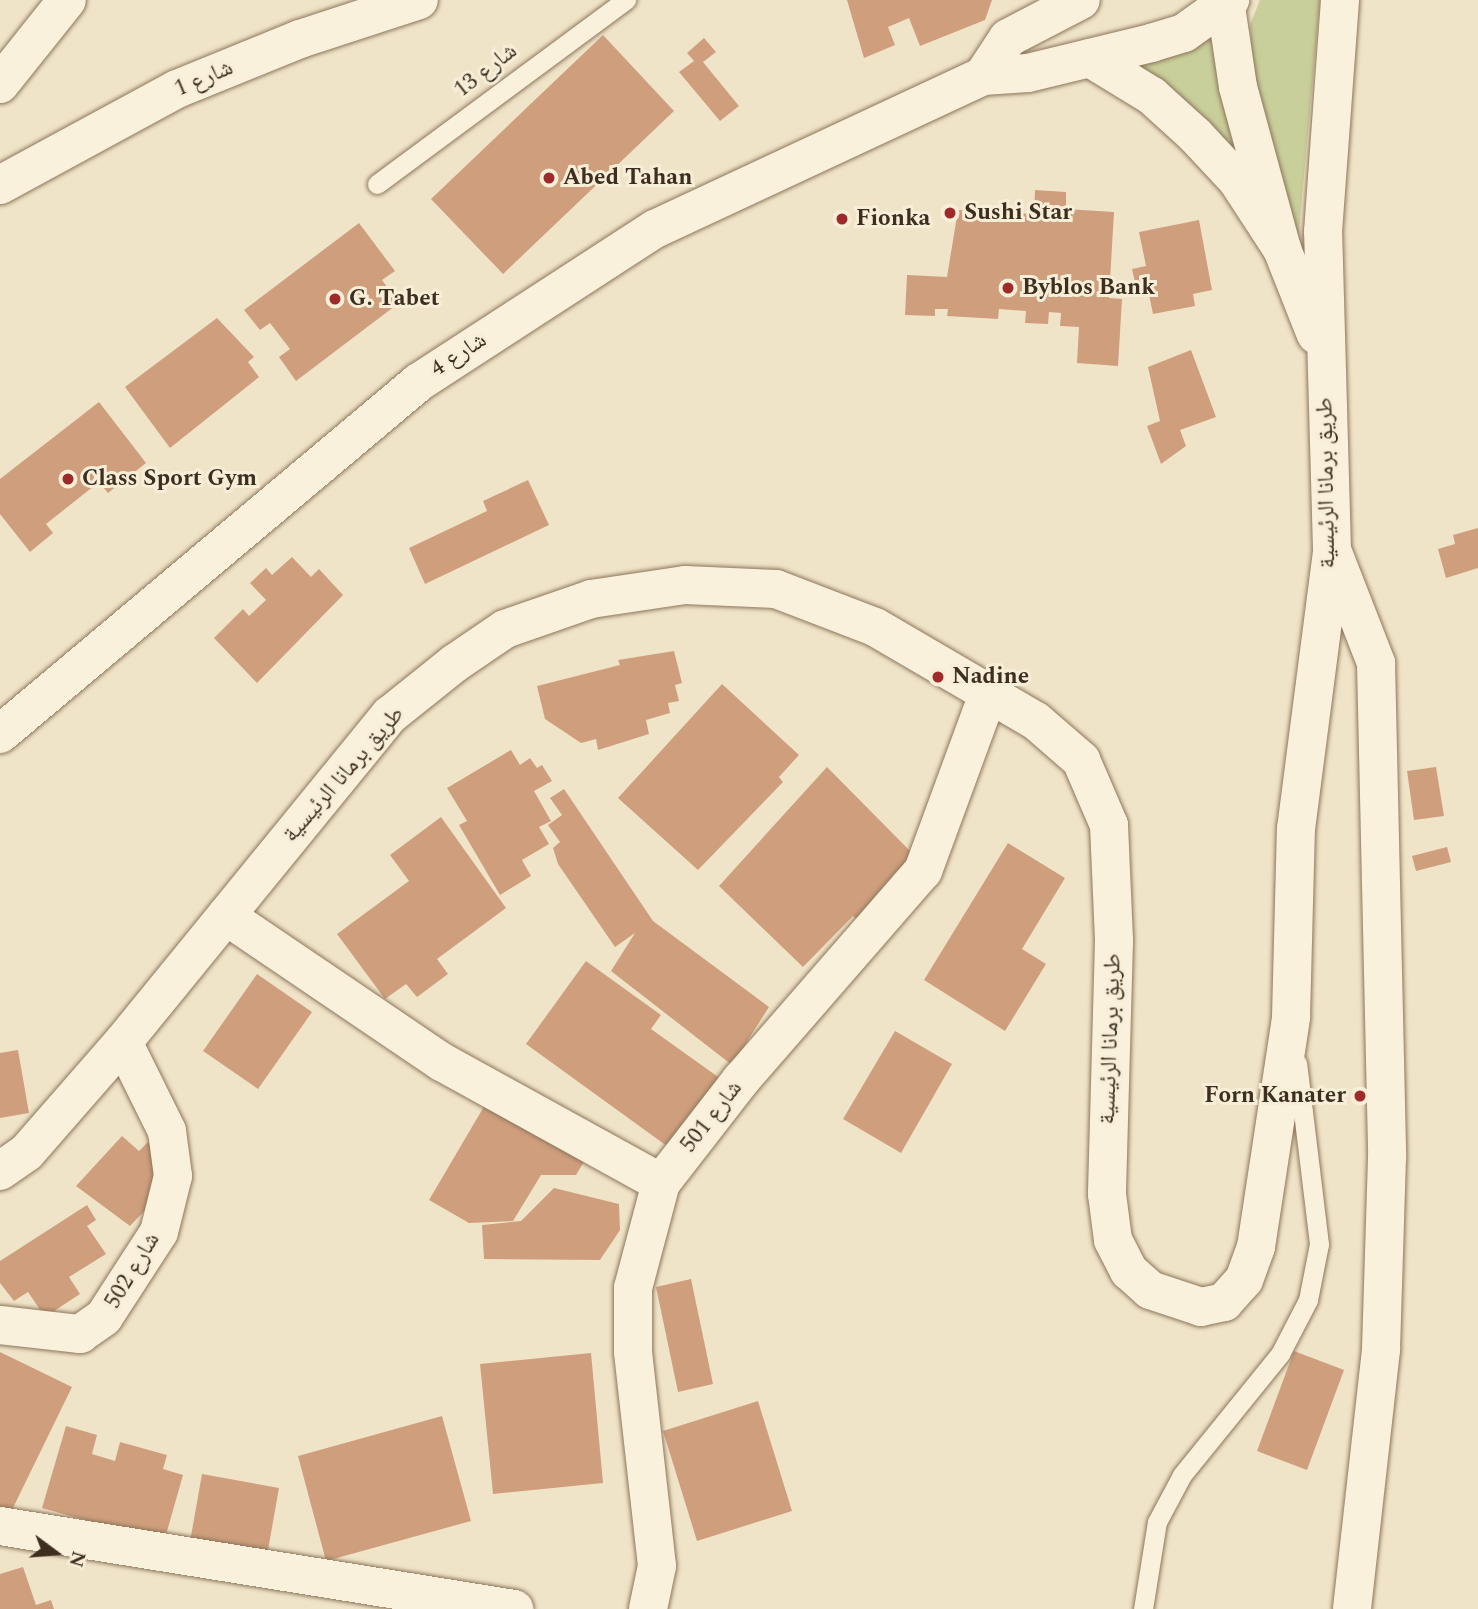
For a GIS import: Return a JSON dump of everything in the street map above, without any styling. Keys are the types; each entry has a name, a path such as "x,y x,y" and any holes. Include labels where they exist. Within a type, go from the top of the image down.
{"street":[{"path":"0,84 67,0"},
{"name":"شارع 1","path":"0,185 177,89 300,39 419,0"},
{"path":"983,76 1008,38 1081,0"},
{"name":"طريق برمانا الرئيسية","path":"0,1171 27,1152 123,1042 390,715 505,629 591,599 685,585 776,589 875,627 989,692 1081,760 1109,825 1114,941 1107,1194 1114,1240 1129,1271 1176,1303 1224,1302 1244,1280 1267,1194 1291,1017 1296,830 1332,550 1323,232 1340,0"},
{"path":"1227,2 1238,86 1282,249 1325,357"},
{"name":"شارع 4","path":"0,734 419,382 655,229 983,76 1090,58 1184,33 1227,2"},
{"path":"1090,58 1152,96 1195,135 1237,180 1282,249"},
{"path":"1332,550 1376,663 1387,1158 1381,1350 1352,1609"},
{"name":"شارع 501","path":"649,1609 657,1566 633,1351 634,1288 661,1183 741,1080 923,871 989,692"},
{"path":"226,916 442,1062 661,1183"},
{"name":"شارع 502","path":"0,1325 80,1334 104,1317 159,1232 173,1176 167,1131 123,1042"},
{"path":"0,1526 514,1609"}],"lane":[{"name":"شارع 13","path":"377,184 626,0"},
{"path":"1143,1609 1157,1522 1182,1475 1280,1354 1308,1300 1319,1244 1291,1017"}],"green space":[{"path":"1260,0 1320,0 1296,264 1253,75 1250,25"},
{"path":"1211,30 1248,184 1126,71"}],"building":[{"path":"847,0 992,0 985,20 920,46 909,18 888,27 895,45 864,58"},
{"path":"603,35 674,111 503,274 431,199"},
{"path":"704,38 716,52 703,62 739,106 720,121 679,72 694,61 687,53"},
{"name":"Byblos Bank","path":"1035,190 1066,192 1066,209 1114,212 1109,298 1122,299 1118,366 1077,363 1079,327 1060,326 1061,313 1049,312 1048,324 1025,323 1026,311 999,309 998,319 947,316 948,309 935,309 935,316 905,315 907,275 947,277 958,210 1034,214"},
{"path":"1199,220 1212,290 1193,294 1195,306 1153,314 1147,285 1136,287 1132,269 1146,266 1139,232"},
{"path":"359,223 395,271 382,280 399,303 296,381 279,357 290,349 270,323 260,330 244,310"},
{"path":"217,318 254,357 248,362 259,377 170,448 125,387"},
{"path":"1191,350 1216,417 1180,430 1186,446 1161,464 1147,426 1160,421 1148,367"},
{"path":"99,402 146,463 108,493 99,482 46,524 53,533 30,552 0,514 0,479"},
{"path":"528,480 549,525 425,584 409,548 487,511 483,501"},
{"path":"1478,528 1478,568 1446,578 1438,549 1455,544 1453,535"},
{"path":"292,557 311,577 319,569 343,595 257,683 214,638 243,609 249,616 266,600 250,583 266,568 272,575"},
{"path":"674,651 682,683 675,685 679,701 668,703 670,713 646,720 649,734 598,750 596,739 581,743 545,719 537,686 620,665 618,660"},
{"path":"722,684 799,755 779,777 783,782 698,870 618,798"},
{"path":"511,750 520,765 530,758 537,768 542,765 552,781 534,791 551,821 539,827 549,844 522,860 531,876 500,895 459,825 467,821 447,788"},
{"path":"827,767 914,855 892,876 899,882 860,922 853,916 803,967 719,886"},
{"path":"1436,767 1444,816 1414,820 1407,771"},
{"path":"564,789 653,921 769,1007 732,1065 611,971 635,933 615,947 558,864 553,848 560,842 548,825 562,815 550,798"},
{"path":"441,817 506,908 437,959 448,974 417,997 406,984 385,999 337,934 409,881 390,855"},
{"path":"1008,843 1065,878 1022,949 1046,964 1005,1031 924,980"},
{"path":"1447,847 1451,862 1416,871 1412,856"},
{"path":"586,961 661,1015 651,1029 721,1079 671,1149 526,1044"},
{"path":"257,974 312,1012 258,1089 203,1051"},
{"path":"895,1031 952,1064 901,1153 843,1119"},
{"path":"18,1050 29,1113 0,1118 0,1053"},
{"path":"489,1098 588,1155 576,1175 541,1175 513,1221 469,1223 429,1200"},
{"path":"122,1136 139,1151 148,1142 166,1158 169,1185 130,1226 76,1186"},
{"path":"554,1188 619,1204 620,1230 600,1260 484,1259 482,1225 521,1221"},
{"path":"87,1205 96,1220 87,1226 106,1254 69,1277 80,1294 45,1317 28,1292 14,1301 0,1283 0,1261"},
{"path":"691,1279 713,1384 678,1392 656,1287"},
{"path":"1294,1351 1344,1370 1307,1470 1257,1451"},
{"path":"0,1352 72,1387 10,1514 0,1509"},
{"path":"591,1353 603,1483 493,1494 480,1364"},
{"path":"758,1401 792,1511 697,1541 663,1431"},
{"path":"442,1416 471,1521 326,1561 298,1456"},
{"path":"66,1426 97,1435 92,1454 115,1461 120,1442 167,1455 163,1469 183,1475 164,1542 42,1508"},
{"path":"202,1474 279,1488 265,1567 188,1553"},
{"path":"23,1567 36,1605 51,1600 54,1609 0,1609 0,1574"}],"place":[{"name":"Abed Tahan","path":"549,178"},
{"name":"Sushi Star","path":"950,213"},
{"name":"Fionka","path":"842,219"},
{"name":"Byblos Bank","path":"1008,288"},
{"name":"G. Tabet","path":"335,299"},
{"name":"Class Sport Gym","path":"68,479"},
{"name":"Nadine","path":"938,677"},
{"name":"Forn Kanater","path":"1360,1096"}]}
